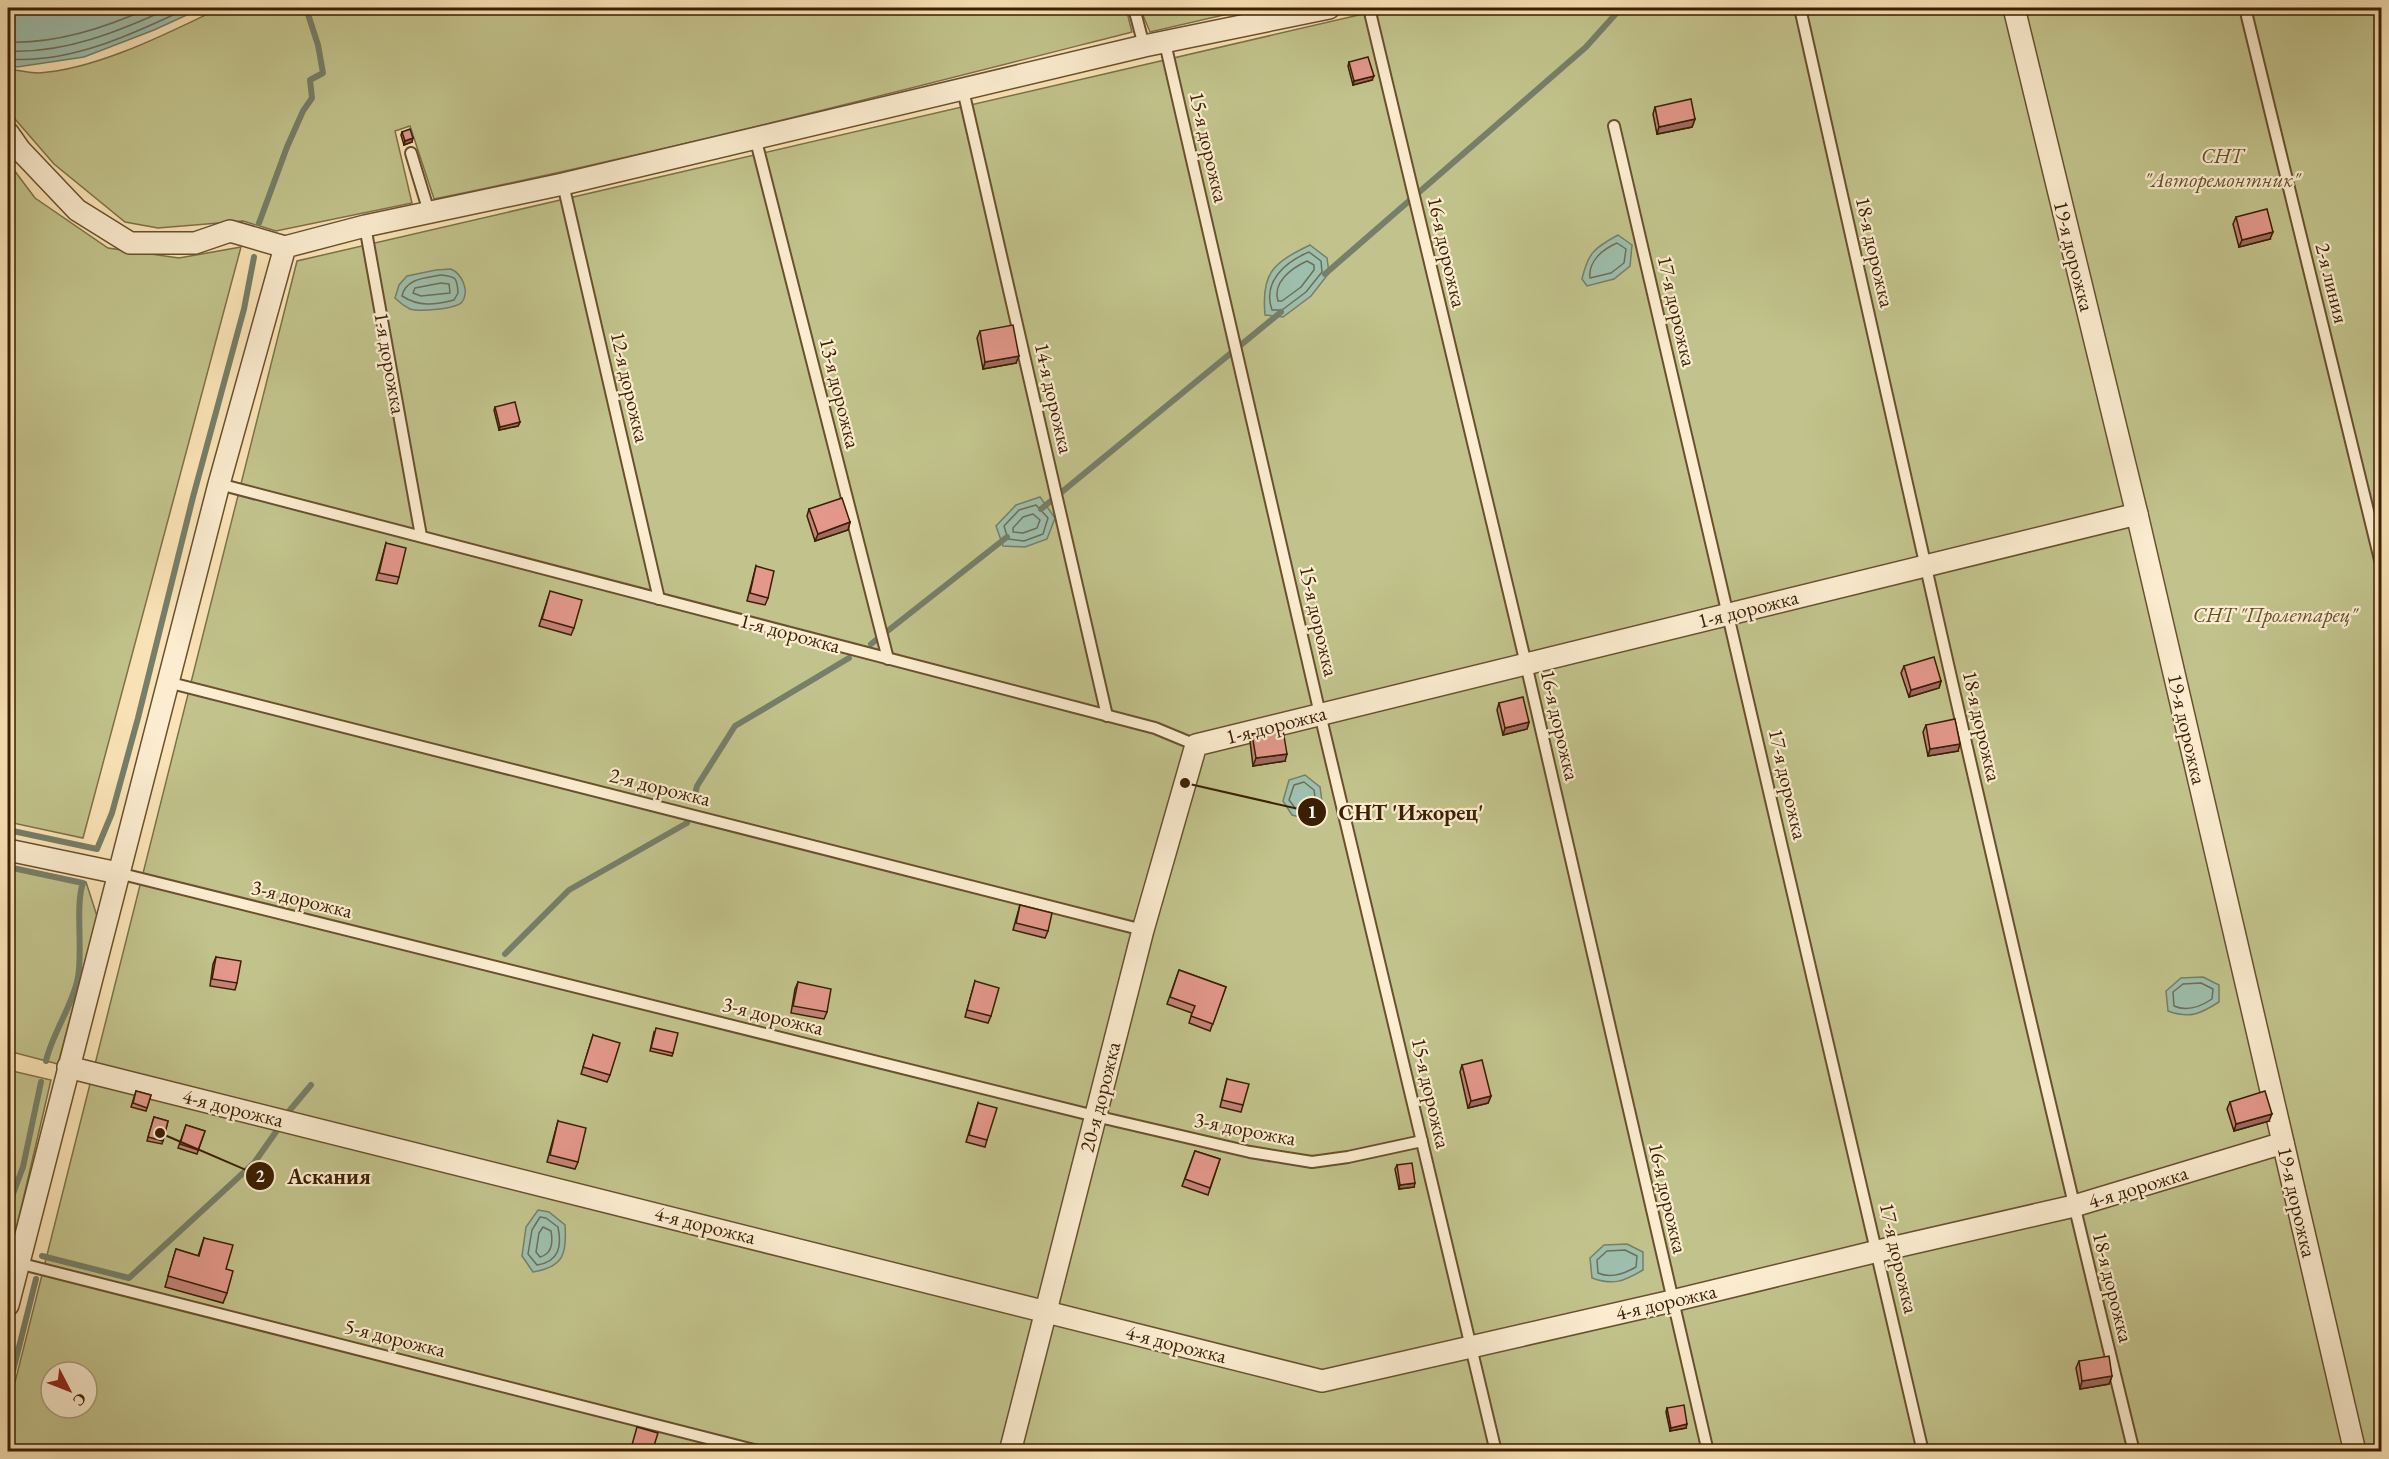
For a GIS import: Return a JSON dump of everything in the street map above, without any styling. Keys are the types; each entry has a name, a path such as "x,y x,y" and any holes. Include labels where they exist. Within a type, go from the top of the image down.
{"street":[{"path":"8,133 45,177 77,210 130,243 195,243 230,231 285,247 365,226 563,184 1154,45 1329,8"},
{"name":"19-я дорожка","path":"2014,8 2137,514 2355,1452"},
{"path":"8,1305 167,682 285,247"},
{"name":"1-я дорожка","path":"1196,745 2137,514"},
{"name":"20-я дорожка","path":"1010,1452 1143,930 1196,745"},
{"path":"8,850 118,873"},
{"name":"4-я дорожка","path":"68,1067 1322,1381 2074,1206 2283,1143"}],"lane":[{"name":"15-я дорожка","path":"1134,8 1154,45 1232,335 1496,1452"},
{"name":"16-я дорожка","path":"1369,8 1526,664 1708,1452"},
{"name":"18-я дорожка","path":"1800,8 1925,566 2074,1206 2134,1452"},
{"name":"2-я линия","path":"2245,8 2382,568"},
{"name":"14-я дорожка","path":"963,90 1107,716"},
{"name":"17-я дорожка","path":"1614,126 1923,1452"},
{"name":"13-я дорожка","path":"755,137 887,654"},
{"path":"411,153 429,212"},
{"name":"12-я дорожка","path":"563,184 658,598"},
{"name":"1-я дорожка","path":"365,226 420,536"},
{"name":"1-я дорожка","path":"219,484 658,598 887,654 1155,728 1196,745"},
{"name":"2-я дорожка","path":"167,682 1143,930"},
{"name":"3-я дорожка","path":"118,873 1095,1116 1250,1152 1312,1162 1348,1157 1422,1141"},
{"name":"5-я дорожка","path":"18,1263 762,1452"}],"green space":[{"path":"220,8 1126,8 1132,32 697,141 434,199 410,126 395,131 412,203 276,231 243,221 158,228 125,222 54,164 8,111 8,69 39,73 85,65 132,48"},
{"path":"1140,8 1254,8 1150,32"},
{"path":"1389,8 2381,8 2381,1451 8,1452 8,1410 297,261"},
{"path":"8,162 35,198 108,248 179,258 241,247 83,838 8,822"},
{"path":"8,866 86,882 97,916 58,1064 8,1051"},
{"path":"8,1070 51,1080 8,1264"}],"water":[{"path":"8,8 202,8 154,30 84,57 17,67 8,64"},
{"path":"1618,235 1632,245 1630,266 1614,279 1587,286 1582,279 1593,252"},
{"path":"1310,245 1327,258 1329,273 1311,296 1283,317 1265,315 1265,289 1272,271 1278,264"},
{"path":"451,269 464,283 465,293 462,302 437,309 415,310 408,308 395,298 399,285 407,276"},
{"path":"1040,497 1055,518 1047,539 1025,547 1003,546 996,526 1016,505"},
{"path":"1305,775 1320,787 1323,809 1308,819 1292,815 1283,801 1289,780"},
{"path":"2203,977 2219,985 2219,1002 2195,1014 2183,1015 2168,1011 2166,991 2181,978"},
{"path":"538,1210 549,1212 565,1225 565,1243 564,1251 557,1262 543,1270 533,1272 522,1256 526,1227"},
{"path":"1627,1244 1643,1252 1643,1270 1613,1282 1592,1278 1590,1258 1604,1245"}],"building":[{"path":"1368,57 1374,76 1354,81 1349,62"},
{"path":"1691,99 1695,119 1659,127 1655,107"},
{"path":"410,129 413,138 405,141 402,132"},
{"path":"2267,209 2273,232 2242,240 2236,217"},
{"path":"1013,325 1019,356 985,362 980,331"},
{"path":"515,402 520,422 500,427 495,407"},
{"path":"842,498 850,522 818,534 809,509"},
{"path":"386,543 406,548 399,577 379,573"},
{"path":"756,566 774,571 768,598 750,593"},
{"path":"550,591 582,600 574,628 542,619"},
{"path":"1934,657 1941,681 1911,690 1904,666"},
{"path":"1523,697 1529,722 1505,728 1499,703"},
{"path":"1955,719 1960,744 1930,749 1926,725"},
{"path":"1283,730 1287,754 1256,758 1252,734"},
{"path":"1020,905 1052,913 1048,931 1016,923"},
{"path":"216,957 241,961 237,983 212,979"},
{"path":"1179,970 1226,987 1213,1024 1191,1016 1195,1006 1170,997"},
{"path":"975,981 999,988 991,1016 967,1010"},
{"path":"798,982 831,989 827,1012 793,1006"},
{"path":"656,1028 678,1033 673,1053 651,1048"},
{"path":"593,1035 620,1043 610,1075 583,1067"},
{"path":"1482,1060 1491,1096 1471,1101 1462,1065"},
{"path":"1227,1079 1249,1084 1243,1105 1222,1100"},
{"path":"136,1091 151,1095 147,1108 133,1103"},
{"path":"2265,1091 2272,1114 2236,1124 2230,1102"},
{"path":"978,1103 997,1108 987,1140 969,1135"},
{"path":"154,1117 168,1121 163,1141 148,1137"},
{"path":"558,1121 586,1128 578,1162 550,1155"},
{"path":"186,1125 205,1131 198,1150 180,1144"},
{"path":"1195,1151 1220,1159 1210,1188 1185,1179"},
{"path":"1412,1163 1415,1183 1400,1185 1397,1165"},
{"path":"204,1238 233,1245 226,1269 233,1271 227,1293 168,1276 176,1249 199,1256"},
{"path":"2109,1356 2112,1376 2082,1381 2079,1361"},
{"path":"1684,1405 1687,1424 1671,1428 1667,1408"},
{"path":"637,1427 658,1433 652,1452 630,1452"}],"waterway":[{"path":"259,223 287,147 303,111 312,98 310,80 323,73 318,45 306,8"},
{"path":"1325,274 1586,47 1621,8"},
{"path":"8,830 97,849 112,813 138,718 193,497 244,309 254,257"},
{"path":"1041,509 1281,312"},
{"path":"871,644 1007,537"},
{"path":"694,798 697,786 735,726 849,658"},
{"path":"505,954 569,890 687,823"},
{"path":"8,867 83,883 76,987 46,1061"},
{"path":"8,1207 23,1167 41,1082"},
{"path":"290,1110 311,1085"},
{"path":"42,1256 129,1278 254,1163 278,1129"},
{"path":"8,1391 36,1279"}],"place":[{"name":"СНТ 'Ижорец'","path":"1185,783"},
{"name":"Аскания","path":"160,1133"}],"park label":[{"name":"СНТ \"Авторемонтник\"","path":"2222,168"},
{"name":"СНТ \"Пролетарец\"","path":"2275,615"}]}
